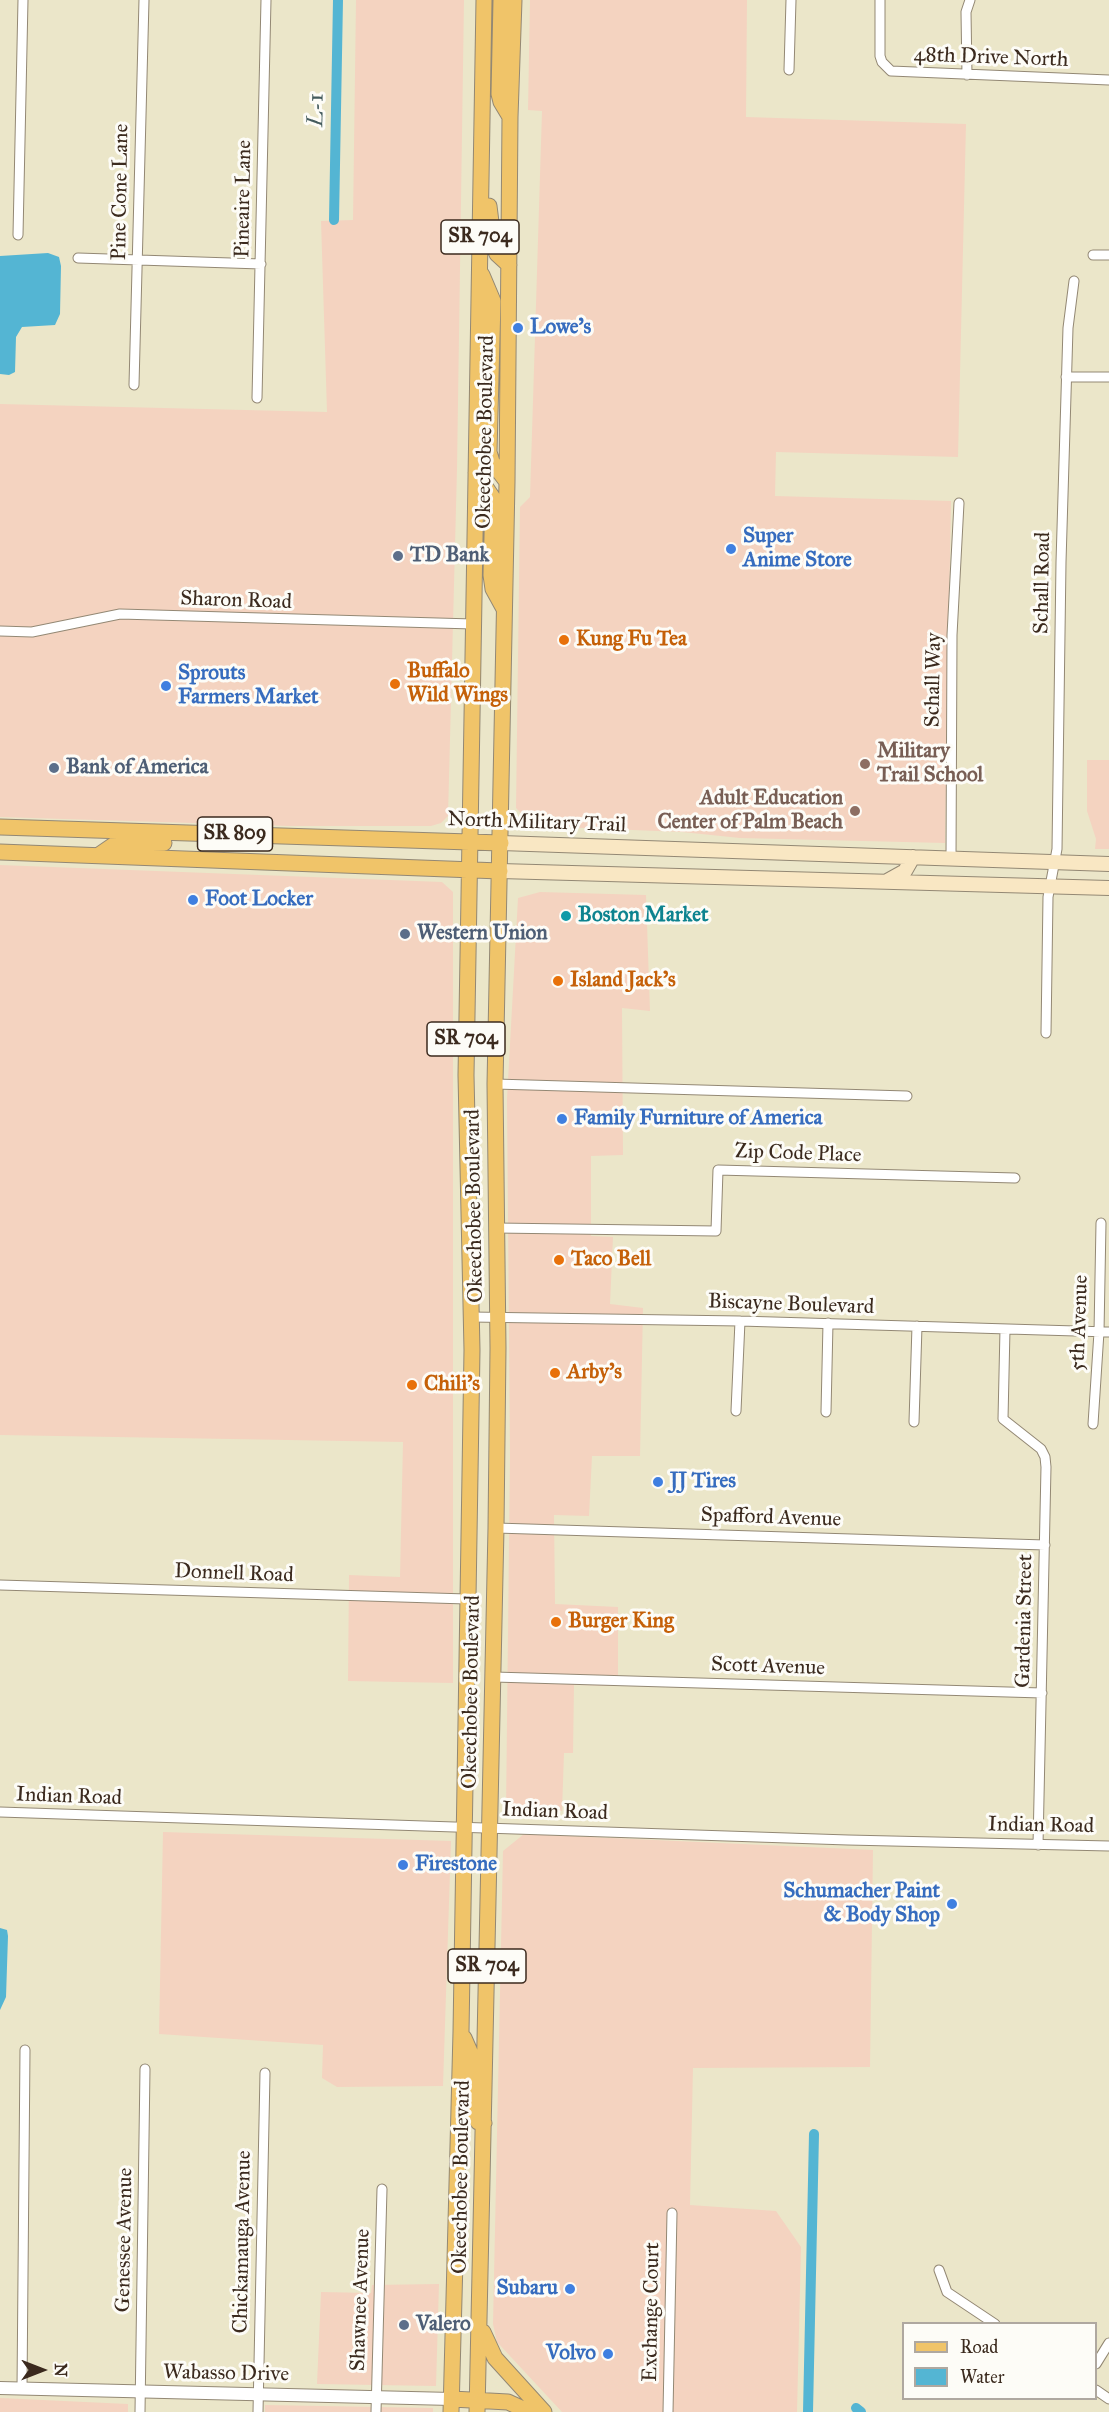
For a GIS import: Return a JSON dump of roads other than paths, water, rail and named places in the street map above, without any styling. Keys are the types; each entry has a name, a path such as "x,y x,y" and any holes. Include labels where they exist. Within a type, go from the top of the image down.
{"main road":[{"name":"Okeechobee Boulevard","path":"451,2406 461,2032 468,1599 471,1317 466,1075 468,870 484,0"},
{"path":"501,0 499,94 510,117"},
{"name":"Okeechobee Boulevard","path":"474,2408 480,2326 494,1677 498,1317 495,1084 507,482 510,117 514,0"},
{"path":"482,131 494,246 497,254 509,265"},
{"path":"479,267 493,302 489,452 492,462 507,482"},
{"path":"476,473 493,498 491,575 493,589 505,610"},
{"name":"North Military Trail","path":"0,827 1109,864"},
{"path":"99,855 115,844 204,843 232,834"},
{"name":"SR 809","path":"0,852 468,870 1109,888"},
{"path":"887,881 905,871 913,857"},
{"path":"461,2032 471,2055 474,2115 478,2122 484,2123"},
{"path":"480,2326 495,2358 544,2412"},
{"path":"451,2406 474,2408 508,2402 530,2412"}],"street":[{"path":"18,235 23,0"},
{"name":"Pine Cone Lane","path":"134,385 144,0"},
{"name":"Pineaire Lane","path":"257,398 266,0"},
{"path":"789,70 790,0"},
{"name":"48th Drive North","path":"880,0 880,56 886,68 899,73 1109,80"},
{"path":"967,75 966,12 970,0"},
{"path":"1094,255 1109,255"},
{"path":"78,258 261,264"},
{"name":"Schall Road","path":"1046,1033 1050,886 1057,849 1066,377 1068,328 1074,281"},
{"path":"1066,377 1109,377"},
{"name":"Schall Way","path":"951,858 952,635 959,503"},
{"name":"Sharon Road","path":"0,631 32,632 120,614 473,624"},
{"path":"495,1084 906,1096"},
{"name":"Zip Code Place","path":"496,1228 716,1231 718,1170 1015,1178"},
{"name":"5th Avenue","path":"1093,1424 1104,1332 1101,1223"},
{"name":"Biscayne Boulevard","path":"471,1317 828,1323 1104,1332"},
{"path":"736,1412 740,1321"},
{"path":"826,1413 828,1323"},
{"path":"914,1422 917,1326"},
{"name":"Gardenia Street","path":"1005,1329 1003,1419 1033,1441 1046,1457 1038,1845"},
{"name":"Spafford Avenue","path":"496,1528 1045,1545"},
{"name":"Donnell Road","path":"0,1585 468,1599"},
{"name":"Scott Avenue","path":"494,1677 1042,1694"},
{"name":"Indian Road","path":"0,1812 1109,1846"},
{"path":"22,2388 25,2050"},
{"name":"Genessee Avenue","path":"140,2412 145,2069"},
{"name":"Chickamauga Avenue","path":"258,2412 265,2073"},
{"name":"Shawnee Avenue","path":"376,2412 382,2189"},
{"name":"Exchange Court","path":"668,2412 672,2213"},
{"path":"939,2270 947,2292 992,2322"},
{"path":"1097,2361 1109,2343"},
{"name":"Wabasso Drive","path":"0,2388 376,2397 451,2406"}],"water":[{"path":"48,253 59,257 61,266 60,314 55,325 22,327 16,337 15,372 9,375 0,374 0,256"},
{"path":"0,1928 7,1930 8,1936 6,1997 0,2010"}],"waterway":[{"name":"L-1","path":"334,220 338,0"},
{"path":"808,2412 814,2134"},
{"path":"856,2408 861,2412"}],"place":[{"name":"Lowe's","path":"518,328"},
{"name":"Super Anime Store","path":"731,549"},
{"name":"TD Bank","path":"398,556"},
{"name":"Kung Fu Tea","path":"564,640"},
{"name":"Buffalo Wild Wings","path":"395,684"},
{"name":"Sprouts Farmers Market","path":"166,686"},
{"name":"Military Trail School","path":"865,764"},
{"name":"Bank of America","path":"54,768"},
{"name":"Adult Education Center of Palm Beach","path":"855,811"},
{"name":"Foot Locker","path":"193,900"},
{"name":"Boston Market","path":"566,916"},
{"name":"Western Union","path":"405,934"},
{"name":"Island Jack's","path":"558,981"},
{"name":"Family Furniture of America","path":"562,1119"},
{"name":"Taco Bell","path":"559,1260"},
{"name":"Arby's","path":"555,1373"},
{"name":"Chili's","path":"412,1385"},
{"name":"JJ Tires","path":"658,1482"},
{"name":"Burger King","path":"556,1622"},
{"name":"Firestone","path":"403,1865"},
{"name":"Schumacher Paint & Body Shop","path":"952,1904"},
{"name":"Subaru","path":"570,2289"},
{"name":"Valero","path":"404,2325"},
{"name":"Volvo","path":"608,2354"}]}
